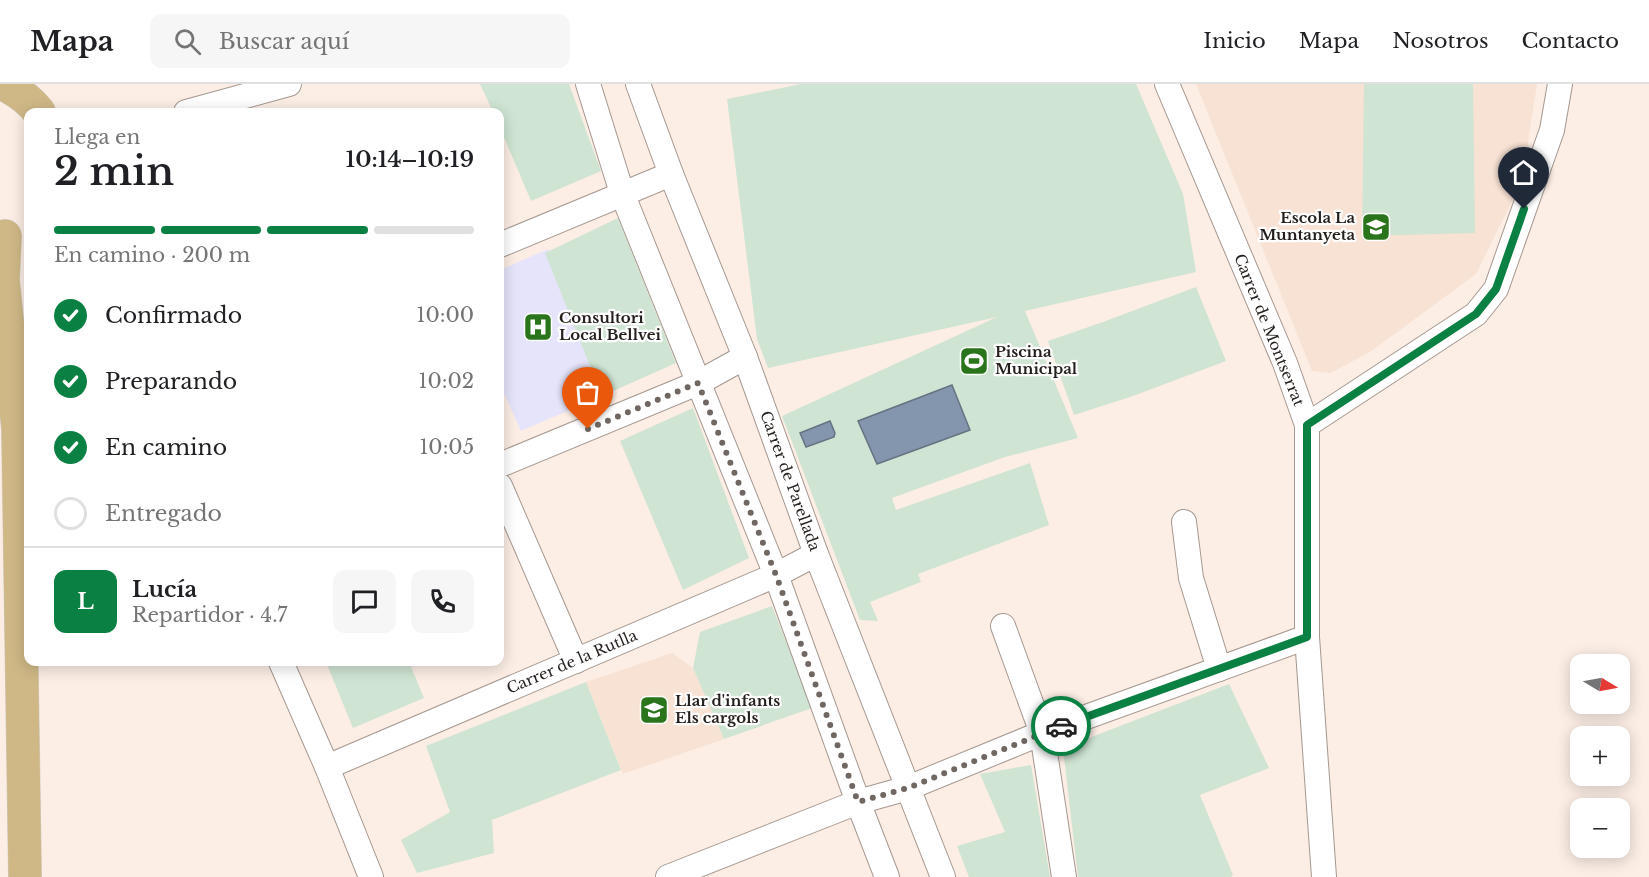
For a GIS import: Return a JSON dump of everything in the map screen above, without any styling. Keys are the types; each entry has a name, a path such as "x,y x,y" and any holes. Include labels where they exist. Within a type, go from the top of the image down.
{"main road":[{"path":"17,229 3,280 18,429 25,877"},
{"path":"0,340 12,375"},
{"path":"25,799 43,666"}],"street":[{"path":"201,108 289,84"},
{"path":"588,84 622,193 776,575 887,877"},
{"name":"Carrer de Parellada","path":"638,84 671,174 746,357 816,554 943,877"},
{"name":"Carrer de Montserrat","path":"1167,84 1285,363 1307,425 1307,637 1324,877"},
{"path":"1307,425 1476,314 1496,289 1552,130 1560,84"},
{"path":"504,243 671,174"},
{"path":"504,463 698,383 746,357"},
{"path":"504,495 576,660"},
{"path":"1184,522 1191,578 1219,669"},
{"name":"Carrer de la Rutlla","path":"327,767 776,575 816,554"},
{"path":"1003,627 1042,733 1064,877"},
{"path":"668,877 858,802 908,788 1042,733 1307,637"},
{"path":"283,666 327,767 370,877"}],"shaded area":[{"name":"Escola La Muntanyeta","path":"1196,84 1537,84 1522,181 1476,274 1370,352 1330,373 1312,371"},
{"name":"Consultori Local Bellvei","path":"548,249 602,396 521,431 504,393 504,268"},
{"path":"952,385 970,430 877,464 858,421"},
{"path":"830,421 835,433 834,437 806,447 800,433"},
{"name":"Llar d'infants Els cargols","path":"672,653 693,668 724,739 623,774 586,682"}],"green space":[{"path":"480,84 569,84 601,171 531,201 504,137 504,108 491,108"},
{"path":"801,84 1136,84 1183,194 1196,272 1025,311 1078,438 1005,457 892,498 896,510 1030,463 1049,525 918,574 921,582 870,602 878,621 860,620 782,416 997,317 768,368 757,339 727,99"},
{"path":"1364,84 1473,84 1475,233 1362,236"},
{"path":"618,218 676,363 602,396 545,253"},
{"path":"1196,287 1226,361 1133,396 1074,415 1048,341"},
{"path":"693,408 749,558 683,590 620,441"},
{"path":"772,606 812,708 724,739 693,668 700,632"},
{"path":"328,666 411,666 424,698 353,728"},
{"path":"586,682 621,770 492,820 494,853 417,873 401,840 450,812 426,746"},
{"path":"1229,684 1269,768 1200,795 1233,875 1231,877 1078,877 1063,748"},
{"path":"1031,765 1050,877 969,877 957,846 1005,832 980,774"}],"way so far":[{"path":"588,429 698,383 776,575 858,802 908,788 1061,726"}],"place":[{"name":"Escola La Muntanyeta","path":"1376,227"},
{"name":"Consultori Local Bellvei","path":"538,327"},
{"name":"Piscina Municipal","path":"974,361"},
{"name":"Llar d'infants Els cargols","path":"654,710"}],"route":[{"path":"1061,726 1307,637 1307,425 1476,314 1496,289 1524,209"}]}
